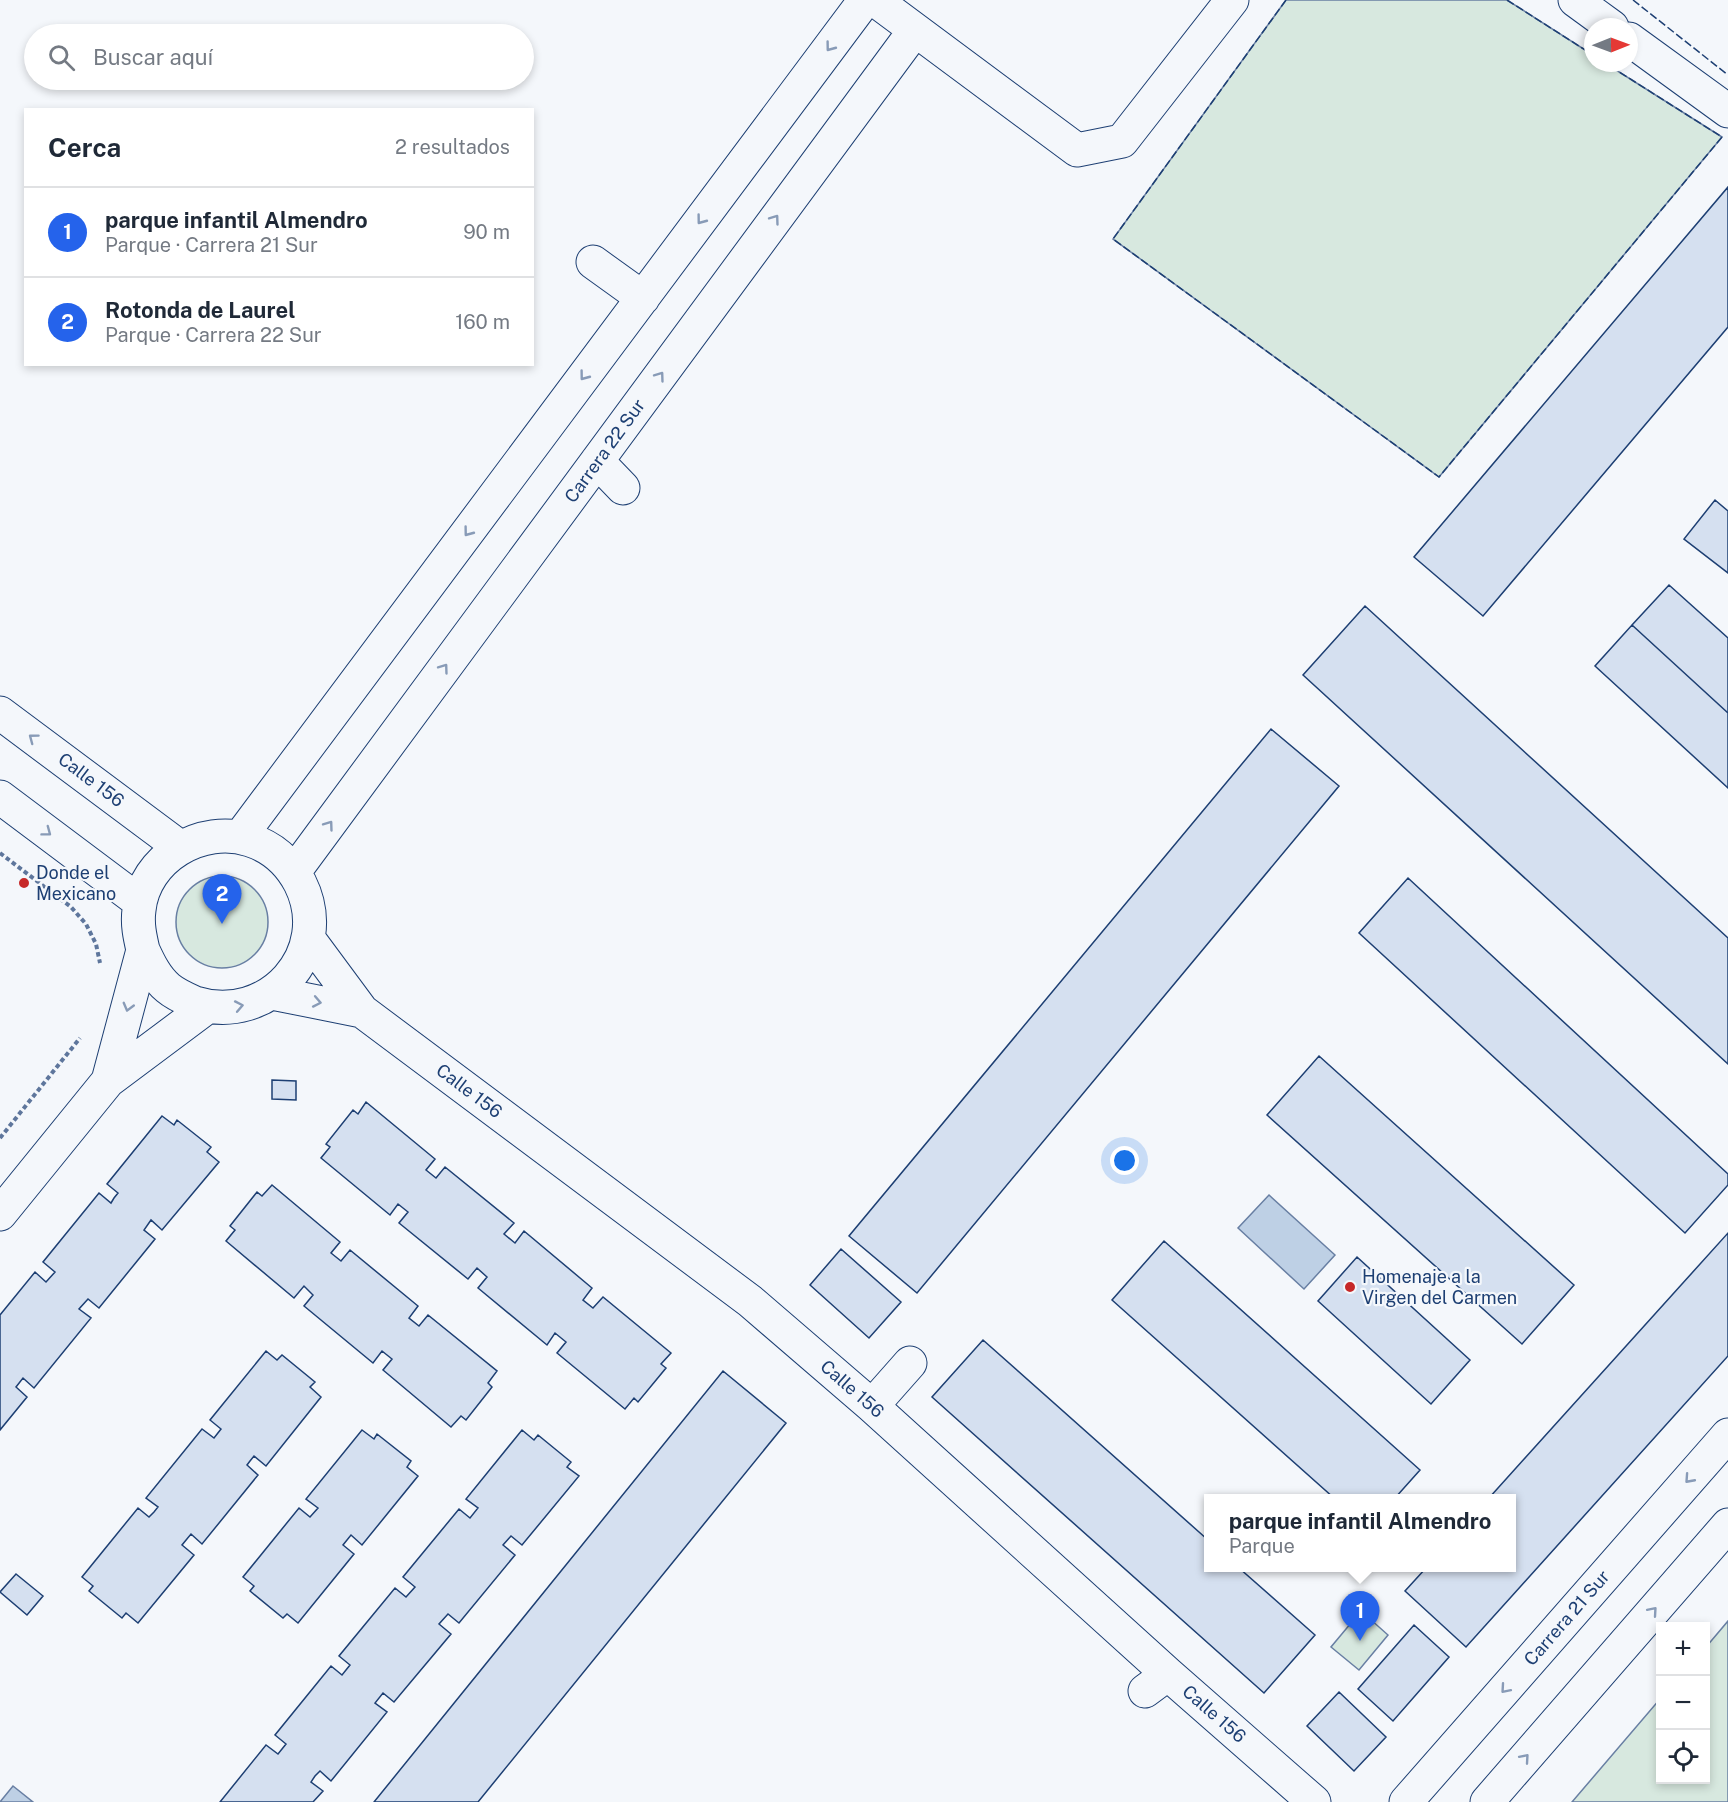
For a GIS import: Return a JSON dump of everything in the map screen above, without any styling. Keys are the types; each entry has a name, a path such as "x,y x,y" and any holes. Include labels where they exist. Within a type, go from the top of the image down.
{"street":[{"path":"240,837 865,0"},
{"path":"875,0 1077,150 1122,141 1232,0"},
{"path":"1575,0 1600,18"},
{"name":"Carrera 22 Sur","path":"294,872 915,30"},
{"path":"1638,46 1728,111"},
{"path":"593,262 642,298"},
{"path":"597,461 623,488"},
{"name":"Calle 156","path":"0,713 181,848"},
{"path":"0,797 141,902"},
{"path":"217,835 240,837 261,844 280,856 294,872 307,904 308,938 302,959 289,978 272,993 252,1003 230,1008 207,1006 186,1000 167,988 153,970 143,950 138,929 139,908 145,887 156,869 173,852 193,841 217,835"},
{"name":"Calle 156","path":"308,938 362,1011 750,1301 872,1406 1156,1683 1314,1802"},
{"path":"108,1081 143,950"},
{"name":"Calle 156","path":"272,993 362,1011"},
{"path":"0,1214 108,1081 207,1006"},
{"path":"872,1406 910,1363"},
{"name":"Carrera 21 Sur","path":"1406,1802 1728,1435"},
{"path":"1486,1802 1728,1525"}],"path":[{"path":"0,853 71,907 86,924 96,944 101,965"},
{"path":"0,1138 82,1035"}],"shaded area":[{"path":"1286,0 1507,0 1584,49 1584,72 1619,72 1722,137 1439,477 1113,239"},
{"path":"222,876 240,879 255,889 265,904 268,922 265,940 255,955 240,965 222,968 204,965 189,955 179,940 176,922 179,904 189,889 204,879"},
{"path":"1361,1611 1388,1635 1359,1670 1331,1647"},
{"path":"1728,1621 1728,1802 1572,1802 1656,1704 1656,1784 1710,1784 1710,1642"}],"water":[{"path":"1269,1195 1335,1255 1304,1289 1238,1228"},
{"path":"13,1786 33,1802 0,1802"}],"building":[{"path":"1728,187 1728,327 1483,616 1414,557"},
{"path":"1715,500 1728,511 1728,573 1684,539"},
{"path":"1669,585 1728,638 1728,713 1632,625"},
{"path":"1365,606 1728,938 1728,1064 1303,675"},
{"path":"1632,625 1728,713 1728,788 1595,666"},
{"path":"1271,729 1339,786 917,1293 849,1236"},
{"path":"1408,878 1728,1174 1728,1185 1685,1233 1359,933"},
{"path":"1319,1056 1574,1285 1522,1344 1267,1115"},
{"path":"272,1080 296,1081 296,1100 272,1099"},
{"path":"366,1102 435,1159 426,1170 436,1178 445,1167 514,1223 504,1234 515,1243 524,1231 592,1288 583,1300 593,1308 603,1297 671,1353 661,1364 666,1368 638,1402 634,1398 625,1409 557,1353 566,1342 555,1333 547,1345 478,1288 487,1277 477,1268 468,1279 399,1223 408,1212 398,1204 390,1215 321,1158 330,1147 326,1144 353,1110 358,1114"},
{"path":"162,1116 174,1125 177,1120 211,1147 207,1152 219,1162 162,1230 151,1220 144,1230 155,1239 99,1308 88,1299 79,1309 91,1318 34,1388 23,1378 16,1387 27,1397 0,1430 0,1315 35,1272 46,1282 55,1272 43,1262 99,1193 111,1203 118,1193 107,1184"},
{"path":"272,1185 340,1242 331,1253 341,1261 350,1250 418,1306 409,1318 419,1326 428,1315 497,1371 488,1383 492,1387 466,1420 461,1416 451,1427 383,1370 392,1359 382,1351 373,1363 304,1306 313,1295 304,1286 294,1298 226,1241 235,1230 230,1226 257,1192 262,1196"},
{"path":"1728,1233 1728,1356 1466,1647 1405,1591 1422,1572 1516,1572 1516,1494 1493,1494"},
{"path":"1164,1241 1420,1470 1399,1494 1330,1494 1112,1300"},
{"path":"841,1249 901,1302 869,1338 810,1285"},
{"path":"1357,1257 1470,1360 1431,1404 1318,1301"},
{"path":"983,1340 1204,1536 1204,1572 1244,1572 1315,1635 1264,1693 932,1397"},
{"path":"266,1351 277,1360 282,1355 315,1382 310,1387 321,1397 266,1466 254,1456 247,1465 258,1475 202,1544 191,1534 182,1545 194,1555 138,1623 126,1613 122,1618 89,1591 93,1586 82,1577 138,1508 149,1517 154,1512 158,1507 146,1498 202,1429 214,1438 221,1429 210,1420"},
{"path":"723,1371 786,1423 478,1802 374,1802"},
{"path":"362,1430 374,1439 377,1434 411,1461 407,1467 418,1476 362,1545 351,1535 343,1545 354,1554 298,1623 287,1614 283,1618 250,1591 254,1586 243,1577 299,1508 310,1517 318,1508 306,1499"},
{"path":"522,1430 534,1440 538,1435 571,1462 567,1467 579,1476 522,1545 511,1536 503,1545 515,1555 459,1623 448,1614 439,1624 451,1634 394,1702 383,1693 375,1703 387,1712 331,1781 320,1771 315,1776 311,1782 323,1791 313,1802 220,1802 266,1745 278,1754 286,1744 275,1735 331,1666 342,1675 350,1665 339,1656 395,1588 406,1597 415,1587 403,1577 459,1509 470,1518 478,1508 466,1499"},
{"path":"16,1574 43,1596 27,1615 0,1592"},
{"path":"1414,1625 1449,1657 1393,1721 1358,1689"},
{"path":"1339,1692 1386,1737 1354,1771 1307,1726"}],"fence":[{"path":"1286,0 1113,239 1439,477 1722,137 1619,72"},
{"path":"1507,0 1584,49"},
{"path":"1633,0 1728,75"}],"place":[{"name":"Donde el Mexicano","path":"24,883"},
{"name":"Rotonda de Laurel","path":"222,924"},
{"name":"Homenaje a la Virgen del Carmen","path":"1350,1287"},
{"name":"parque infantil Almendro","path":"1360,1641"}]}
